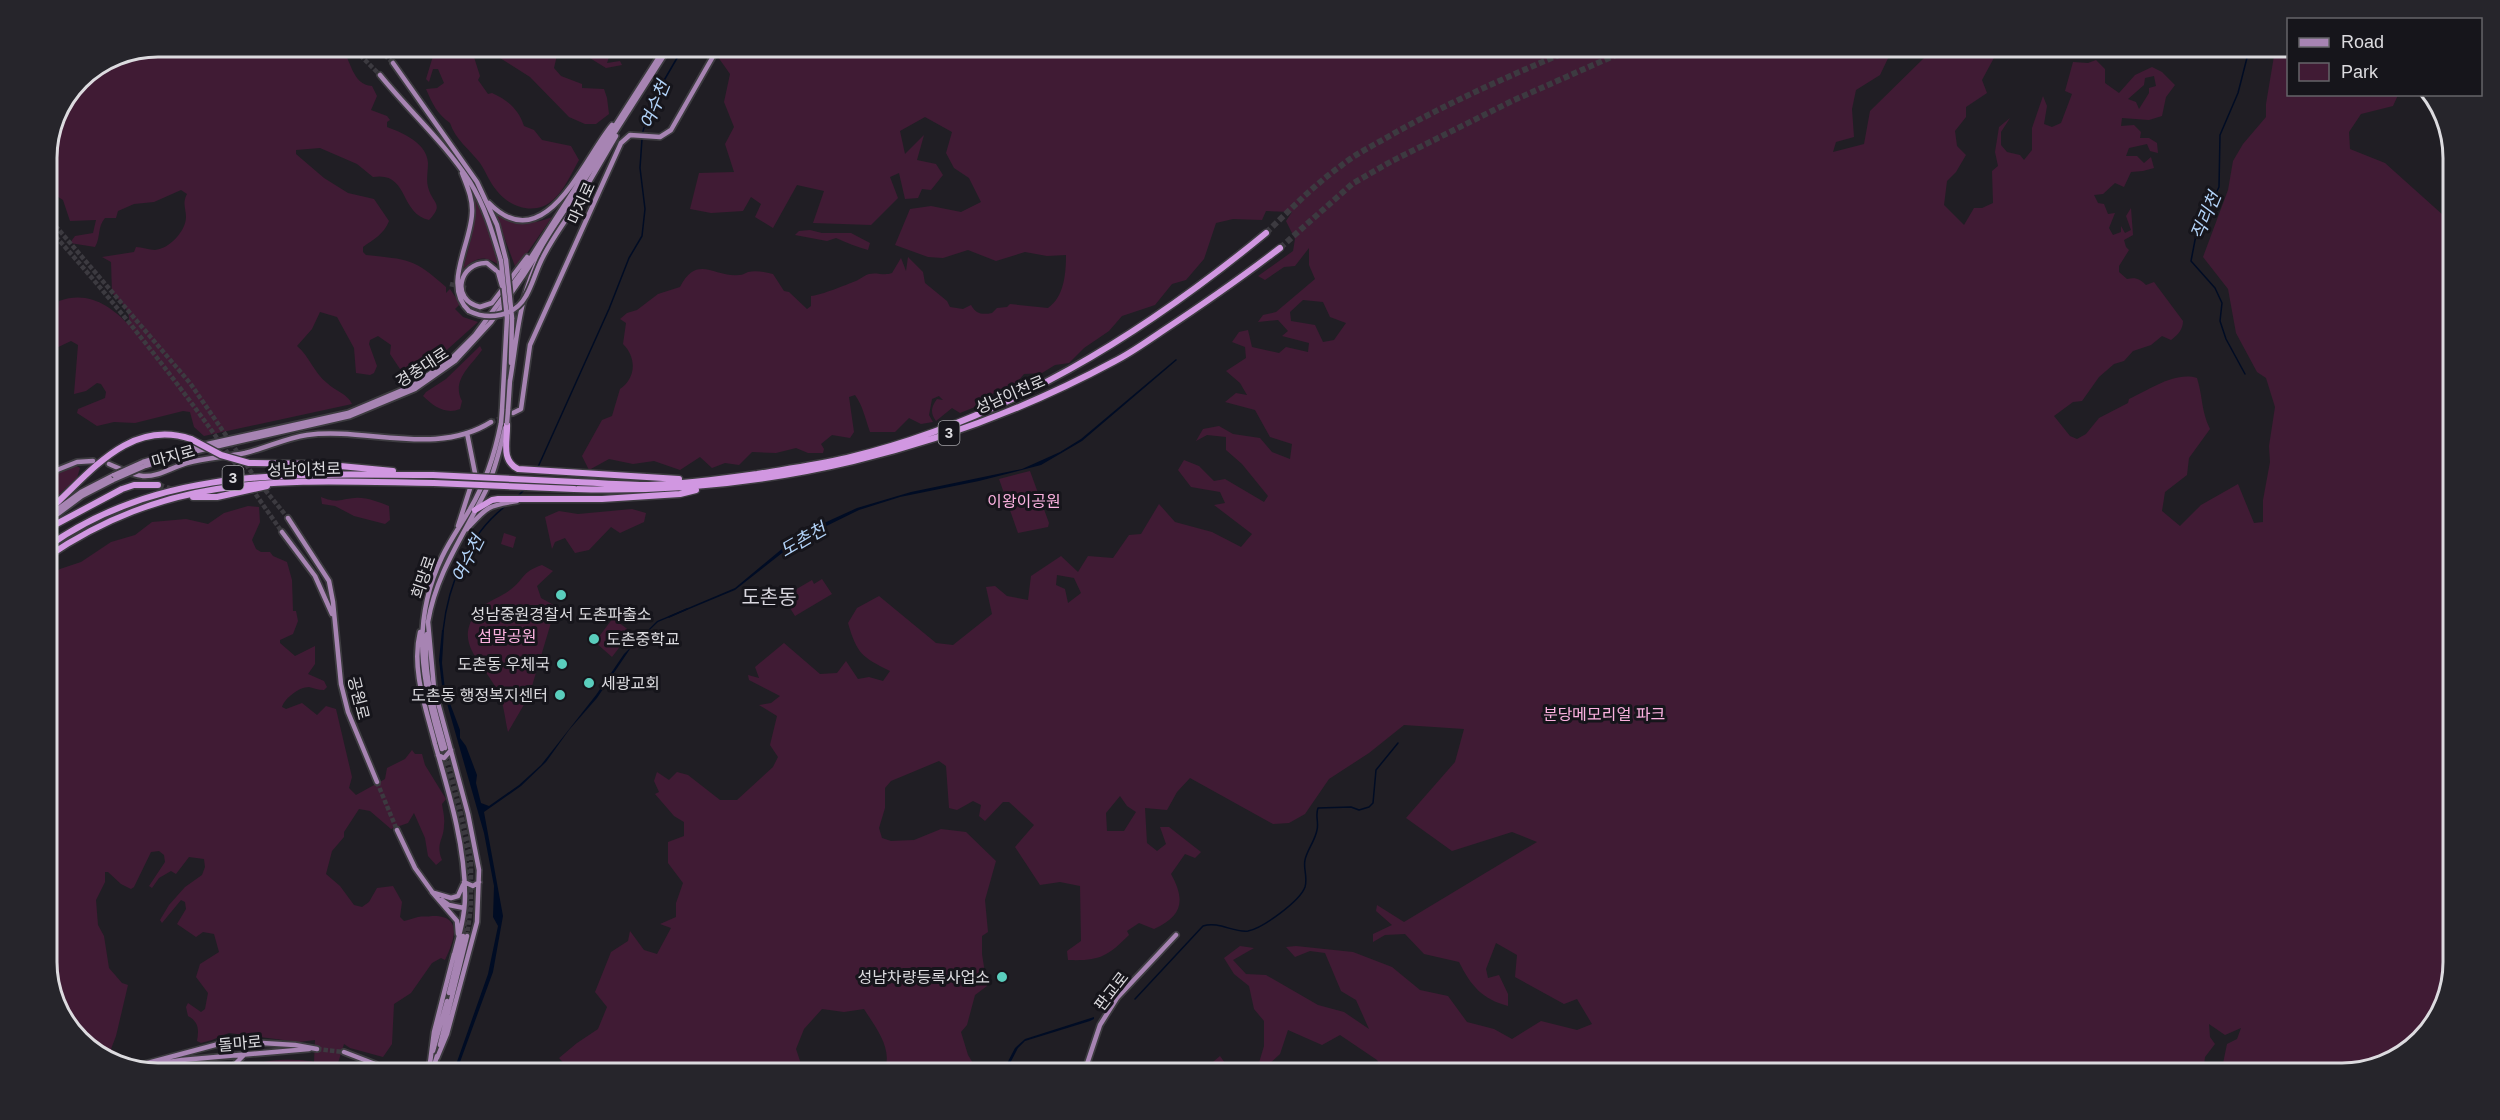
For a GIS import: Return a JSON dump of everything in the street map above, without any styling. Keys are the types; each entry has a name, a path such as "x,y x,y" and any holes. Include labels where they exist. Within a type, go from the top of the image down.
{"highway":[{"name":"성남이천로","path":"57,541 82,525 126,504 180,487 214,481 283,475 433,475 650,485 704,484 847,458 970,418 1050,381 1108,348 1215,275 1266,233"},
{"name":"성남이천로","path":"57,551 103,524 158,502 225,486 287,481 434,483 628,490 794,475 875,457 987,420 1117,361 1197,309 1280,248"},
{"path":"504,423 508,442 506,457 510,464 518,469 704,484"},
{"path":"57,503 106,457 127,443 158,434 191,439 221,455 249,463 319,464 433,475"},
{"path":"193,496 217,497 266,486 325,482"},
{"path":"475,510 492,500 602,499 680,494 704,484"},
{"path":"57,524 122,489 134,485 158,485"}],"main road":[{"name":"경충대로","path":"144,464 350,416 415,389 454,361 477,339 497,313 567,208 661,57"},
{"name":"경충대로","path":"57,510 81,492 113,477 189,448 348,413 412,386 451,359 475,335 520,273 661,57"},
{"name":"마지로","path":"508,411 521,408 530,345 617,151 625,138 637,135 660,137 671,129 713,57"},
{"path":"393,63 454,148 487,200 498,225 510,318 510,381"},
{"path":"380,75 460,168 481,202 504,260 506,300"},
{"path":"460,168 471,197 472,214 458,288 462,302 469,311 493,317 502,315 520,304 526,297 543,256 575,206 634,102"},
{"path":"487,200 496,209 512,218 528,219 545,215 567,191 609,128 624,111"},
{"path":"504,423 508,411 517,326 533,268 567,208"},
{"path":"508,411 510,318 506,300 498,272 487,263 473,265 468,269 461,284 463,297 467,302 480,307 492,303 547,231"},
{"name":"마지로","path":"109,464 134,474 151,476 185,463 244,453 289,439 331,434 400,440 467,433 491,422"},
{"name":"희망로","path":"443,749 429,686 425,652 427,595 438,566 475,510 495,468 504,423"},
{"name":"희망로","path":"459,534 481,487 504,423"},
{"path":"459,534 475,473 467,433"},
{"path":"272,434 289,439"},
{"path":"57,470 77,462 93,461"},
{"name":"경충대로","path":"57,515 113,477"},
{"path":"459,534 485,508 491,505 533,501"},
{"name":"공원로","path":"288,518 329,581 341,684 348,712 377,782"},
{"name":"공원로","path":"282,532 315,576 333,617"},
{"path":"425,621 432,678 462,791 475,848 479,882 477,922 465,936 454,955"},
{"path":"425,621 418,640 418,668 422,698 449,796 463,861 463,886 458,896 451,898 432,892"},
{"path":"438,755 444,758 450,754 451,750"},
{"path":"449,796 452,790 462,791"},
{"path":"397,830 415,868 457,921 454,955 434,1032 432,1063"},
{"path":"432,1063 437,1058 447,1034 465,936 463,875"},
{"path":"464,882 472,886 479,882"},
{"path":"432,892 449,905 464,908"},
{"name":"판교로","path":"1088,1063 1100,1025 1117,998 1176,935"},
{"path":"432,1063 465,936"},
{"name":"돌마로","path":"152,1062 230,1041 317,1048 174,1063"},
{"path":"344,1052 372,1063"},
{"path":"236,1063 244,1055"}],"green space":[{"path":"158,57 346,57 356,76 365,85 372,86 377,96 371,110 387,116 390,120 387,122 387,127 419,144 427,156 427,184 437,207 434,214 429,220 419,216 393,180 373,177 357,164 320,148 296,150 296,154 324,178 348,193 374,199 389,221 375,239 363,247 366,255 401,259 417,265 446,287 446,293 450,289 460,304 455,309 463,317 478,322 408,381 390,354 391,345 378,336 370,340 369,344 377,366 374,373 370,375 356,373 354,348 337,317 320,312 312,329 297,346 323,379 348,398 352,404 204,436 194,427 190,412 183,411 135,423 114,422 97,426 77,413 78,409 105,398 106,392 101,384 97,383 86,391 74,394 78,345 71,341 57,348 59,301 80,297 98,302 107,306 129,325 127,311 112,293 111,262 102,257 134,252 136,247 160,249 171,243 180,233 185,222 184,203 187,194 181,190 154,202 134,204 118,211 116,218 105,218 95,247 70,243 75,236 93,233 96,220 70,221 63,200 57,196 57,151 60,132 67,113 78,96 107,70 125,62"},
{"path":"433,57 474,57 480,76 478,80 488,94 492,93 508,102 516,110 524,126 534,130 542,140 571,146 579,160 562,190 547,204 532,208 524,208 502,197 492,185 480,163 433,104 426,89 437,88 444,83 438,69 433,69 429,82 426,79"},
{"path":"498,57 557,57 554,68 561,76 582,84 582,88 604,89 609,114 596,124 585,124 569,117 530,77"},
{"path":"588,57 609,57 607,63 620,61 622,65 606,68"},
{"name":"분당메모리얼 파크","path":"718,57 1889,57 1880,75 1856,90 1852,109 1854,137 1836,142 1833,152 1864,144 1870,111 1924,58 1994,57 1982,80 1987,93 1966,107 1966,117 1955,131 1957,146 1966,155 1956,172 1947,181 1944,205 1964,225 1974,208 1982,208 1993,203 1992,171 1998,166 1995,152 1999,127 2010,118 2001,132 2001,145 2007,152 2020,155 2024,160 2032,150 2032,128 2043,96 2047,106 2044,124 2052,127 2061,123 2072,94 2065,91 2073,62 2088,63 2096,60 2105,69 2105,83 2119,93 2135,75 2152,67 2162,72 2175,85 2166,97 2162,116 2149,120 2122,118 2121,126 2134,125 2141,132 2140,138 2149,138 2157,143 2158,153 2150,151 2147,144 2129,148 2126,156 2137,156 2144,163 2151,157 2154,168 2131,172 2124,187 2115,183 2103,194 2094,195 2098,203 2104,204 2108,214 2115,213 2109,228 2113,235 2121,232 2121,226 2125,233 2131,230 2126,216 2131,208 2133,235 2124,240 2129,250 2119,266 2119,272 2127,279 2138,279 2146,285 2154,282 2183,321 2182,327 2171,340 2162,336 2151,345 2133,351 2124,361 2114,364 2099,377 2082,401 2073,402 2054,416 2070,436 2077,439 2086,434 2099,418 2128,403 2129,399 2171,379 2197,378 2210,429 2189,458 2187,475 2165,492 2162,511 2180,526 2201,505 2238,484 2254,523 2263,522 2263,500 2270,462 2269,446 2275,407 2266,378 2257,372 2236,333 2228,289 2203,257 2228,190 2233,161 2243,144 2266,117 2274,57 2287,57 2287,96 2398,96 2393,106 2361,114 2349,132 2350,149 2385,163 2443,215 2443,962 2441,982 2426,1018 2409,1038 2387,1053 2368,1060 2342,1063 2223,1063 2227,1044 2237,1039 2241,1028 2225,1035 2209,1024 2210,1037 2215,1044 2205,1057 2204,1063 1379,1063 1340,1035 1322,1045 1288,1030 1280,1054 1270,1063 1259,1063 1264,1046 1264,1021 1254,1009 1249,986 1234,974 1224,958 1240,946 1254,948 1233,960 1246,974 1266,975 1318,1005 1344,1012 1369,1029 1356,1000 1341,991 1325,953 1310,951 1295,957 1286,947 1353,952 1392,967 1420,990 1448,996 1467,1022 1494,1029 1512,1039 1541,1021 1577,1030 1592,1024 1577,999 1564,1004 1515,977 1517,955 1496,943 1486,969 1488,978 1499,975 1508,994 1508,1006 1491,1000 1478,990 1459,962 1424,954 1405,934 1385,935 1373,942 1373,934 1392,925 1376,911 1377,905 1404,922 1537,842 1512,832 1452,851 1406,818 1455,762 1464,729 1404,725 1369,753 1329,779 1305,814 1289,823 1273,824 1190,778 1177,792 1167,810 1145,808 1147,843 1157,851 1166,844 1160,827 1169,827 1201,852 1195,858 1185,854 1171,874 1180,900 1179,907 1171,919 1154,929 1139,923 1127,931 1129,935 1115,948 1102,956 1088,960 1068,960 1067,951 1081,941 1080,886 1060,882 1040,885 1015,847 1034,825 1009,802 1003,802 985,821 979,816 981,805 973,801 957,810 949,808 946,766 939,761 891,781 885,788 885,808 879,828 882,838 891,841 914,840 941,829 966,832 996,861 985,900 988,932 982,936 987,986 975,995 967,1025 961,1032 973,1063 886,1063 887,1056 882,1040 864,1009 844,1012 822,1009 804,1029 796,1049 801,1063 564,1063 559,1058 598,1029 607,1007 595,992 611,952 628,941 630,931 644,950 657,954 671,928 660,924 676,917 676,903 683,883 668,863 668,842 684,836 684,822 674,816 655,794 659,792 654,781 657,772 669,780 677,772 688,775 720,800 737,800 773,767 778,757 770,745 777,716 759,705 771,703 780,696 749,680 748,675 759,678 755,667 784,643 820,674 837,673 846,661 858,679 869,677 883,681 890,671 867,658 854,642 848,623 857,608 879,596 936,643 953,645 992,614 986,587 995,586 1007,596 1028,600 1031,576 1061,556 1078,572 1088,556 1113,558 1129,535 1141,534 1159,504 1175,522 1212,532 1241,547 1252,534 1214,505 1225,503 1220,492 1191,487 1178,470 1184,460 1199,466 1214,481 1225,479 1264,502 1268,496 1242,464 1226,450 1226,437 1207,435 1196,441 1203,429 1219,426 1233,434 1260,438 1272,452 1290,459 1292,444 1270,437 1255,410 1225,402 1236,393 1247,395 1240,383 1226,371 1246,358 1245,347 1232,342 1239,332 1248,330 1252,347 1279,353 1286,347 1308,352 1309,343 1282,336 1288,331 1278,320 1258,322 1263,315 1276,312 1315,279 1309,265 1309,248 1295,266 1284,267 1265,280 1258,276 1293,251 1295,239 1286,221 1292,212 1266,211 1262,220 1233,219 1216,223 1204,259 1186,280 1172,284 1155,305 1122,316 1109,331 1084,348 1069,363 1055,365 1042,373 1024,374 1014,386 999,389 975,407 960,413 952,408 936,421 932,410 937,399 943,400 939,396 932,399 929,415 933,422 921,424 909,418 895,432 870,432 855,395 849,397 854,432 850,438 832,435 821,444 824,449 823,453 808,453 796,448 776,453 752,452 739,465 725,463 712,468 700,457 680,470 654,461 633,464 609,459 589,470 582,456 602,420 612,416 620,389 632,374 631,355 623,344 626,323 620,319 627,313 637,310 658,294 680,287 693,271 707,269 730,275 754,271 773,274 784,291 789,292 807,309 811,306 811,296 856,281 869,274 892,273 901,258 906,271 908,257 923,272 925,283 947,301 950,307 963,309 971,305 982,314 992,313 997,308 1007,307 1010,304 1048,308 1058,298 1061,291 1066,255 1047,256 1025,252 996,261 968,250 943,258 928,257 895,245 910,209 931,206 961,212 981,202 969,178 954,168 946,153 952,132 925,117 900,131 905,154 924,135 917,160 936,164 943,175 931,190 922,189 918,198 905,199 899,173 890,177 898,198 871,225 813,223 824,191 797,185 773,228 755,217 761,204 751,197 743,211 711,213 690,209 699,173 734,172 725,144 734,127 724,102 730,74","holes":["2154,76 2156,86 2149,88 2149,93 2139,109 2136,102 2128,99 2144,85 2145,78","1303,300 1323,302 1330,317 1346,323 1334,340 1323,342 1315,325 1291,321 1290,312","1057,575 1074,578 1081,593 1068,603 1065,589 1056,585","1120,796 1127,806 1136,812 1124,831 1107,831 1106,813"]},
{"path":"475,199 493,240 499,265 481,259 463,269 472,235"},
{"path":"495,212 509,219 530,223 552,217 516,269"},
{"path":"810,230 822,233 851,233 870,243 868,250 836,238 827,241 795,235 799,231"},
{"path":"480,346 482,350 464,374 459,386 462,401 460,409 450,411 440,409 423,396 446,379"},
{"path":"75,465 80,468 77,478 57,496 57,474"},
{"name":"이왕이공원","path":"1030,471 1049,523 1048,527 1018,533 999,479"},
{"path":"321,497 335,501 359,498 376,501 389,506 390,520 385,524 354,516 335,506 322,504"},
{"path":"248,506 259,507 260,522 252,540 256,549 261,552 270,552 273,556 287,562 292,580 293,611 296,611 298,621 293,634 280,640 280,643 295,656 315,646 315,664 308,674 324,681 327,687 324,690 309,687 301,689 289,697 282,707 286,709 302,703 317,715 326,706 336,709 352,777 349,788 356,795 385,779 387,768 405,759 412,750 415,754 422,754 425,765 446,799 442,804 444,830 439,849 442,860 436,865 428,856 425,838 414,813 408,823 391,829 370,811 359,809 344,832 344,837 332,851 326,874 340,886 354,905 362,907 369,902 377,888 393,886 402,902 400,917 404,921 432,916 442,917 453,924 453,937 445,960 441,958 432,963 411,993 394,1004 392,1044 383,1057 350,1048 344,1044 338,1063 258,1063 274,1060 314,1062 315,1040 299,1042 229,1033 201,1043 197,1041 197,1027 188,1016 186,1007 188,1003 201,1012 205,1009 208,993 196,977 200,964 219,952 214,934 203,932 196,937 177,924 186,909 185,902 181,900 162,923 160,920 169,905 185,887 202,875 205,867 204,859 189,857 176,874 171,871 159,878 152,888 149,886 165,862 164,855 159,851 151,852 131,889 105,872 105,882 96,900 98,925 104,936 109,968 122,983 128,985 111,1049 119,1055 107,1050 86,1034 67,1007 62,995 57,969 57,571 81,562 111,542 135,535 152,522 186,519 208,524 224,513"},
{"path":"632,509 646,513 644,522 620,533 611,527 589,550 575,553 565,538 555,542 552,549 545,517 559,511 578,514"},
{"path":"504,533 516,537 513,548 501,544"},
{"name":"섬말공원","path":"542,565 553,571 537,586 541,598 559,608 553,616 529,696 508,732 500,696 473,652 468,632 479,610 510,590 530,570"},
{"path":"822,579 832,594 795,616 783,597 812,580 814,584"},
{"path":"613,618 631,632 612,657 595,642"},
{"path":"1220,1056 1225,1063 1212,1063"}],"water":[{"path":"1177,360 1082,441 1041,465 979,481 900,497 859,510 800,539 735,590 658,622 630,649 597,698 569,730 546,762 521,786 484,812 503,916 493,972 460,1063 457,1063 488,974 498,926 493,917 494,886 484,833 442,686 439,660 442,630 444,630 442,663 445,690 460,730 460,738 466,746 477,775 476,783 481,803 489,806 519,785 541,765 596,695 624,654 657,621 735,588 783,548 824,523 857,508 911,492 1022,469 1060,452 1081,439"},
{"path":"1094,1017 1090,1021 1025,1041 1018,1048 1010,1063 1007,1063 1015,1048 1025,1039"}],"waterway":[{"name":"여수천","path":"642,134 655,96 678,57"},
{"name":"직리천","path":"2245,374 2226,339 2220,321 2222,303 2215,288 2191,261 2196,235 2219,187 2220,135 2238,93 2247,57"},
{"name":"여수천","path":"538,467 609,309 629,258 642,236 645,209 640,168 642,139"},
{"name":"여수천","path":"518,496 525,489"},
{"name":"여수천","path":"443,631 455,578 471,545 482,530 507,505"},
{"name":"도촌천","path":"669,617 687,609"},
{"path":"1135,999 1203,926 1215,925 1248,931 1255,929 1289,906 1305,887 1305,860 1316,834 1318,808 1351,807 1359,810 1369,807 1373,803 1376,770 1398,743"}],"tunnel":[{"path":"362,57 380,75"},
{"path":"387,57 393,63"},
{"path":"1266,233 1322,181 1360,153 1462,98 1555,57"},
{"path":"1280,248 1352,184 1392,161 1512,101 1611,57"},
{"path":"57,228 190,383 256,479"},
{"path":"57,238 151,350 246,479"},
{"path":"450,284 466,288"},
{"path":"491,422 513,413"},
{"path":"158,485 189,495"},
{"path":"261,485 288,518"},
{"path":"252,489 282,532"},
{"path":"445,748 471,855 471,906 467,936"},
{"path":"442,749 467,855 467,905 463,936"},
{"path":"377,782 397,830"},
{"path":"317,1049 344,1052"}],"place":[{"name":"성남중원경찰서 도촌파출소","path":"561,595"},
{"name":"도촌중학교","path":"594,639"},
{"name":"도촌동 우체국","path":"562,664"},
{"name":"세광교회","path":"589,683"},
{"name":"도촌동 행정복지센터","path":"560,695"},
{"name":"성남차량등록사업소","path":"1002,977"}],"district":[{"name":"도촌동","path":"769,597"}]}
